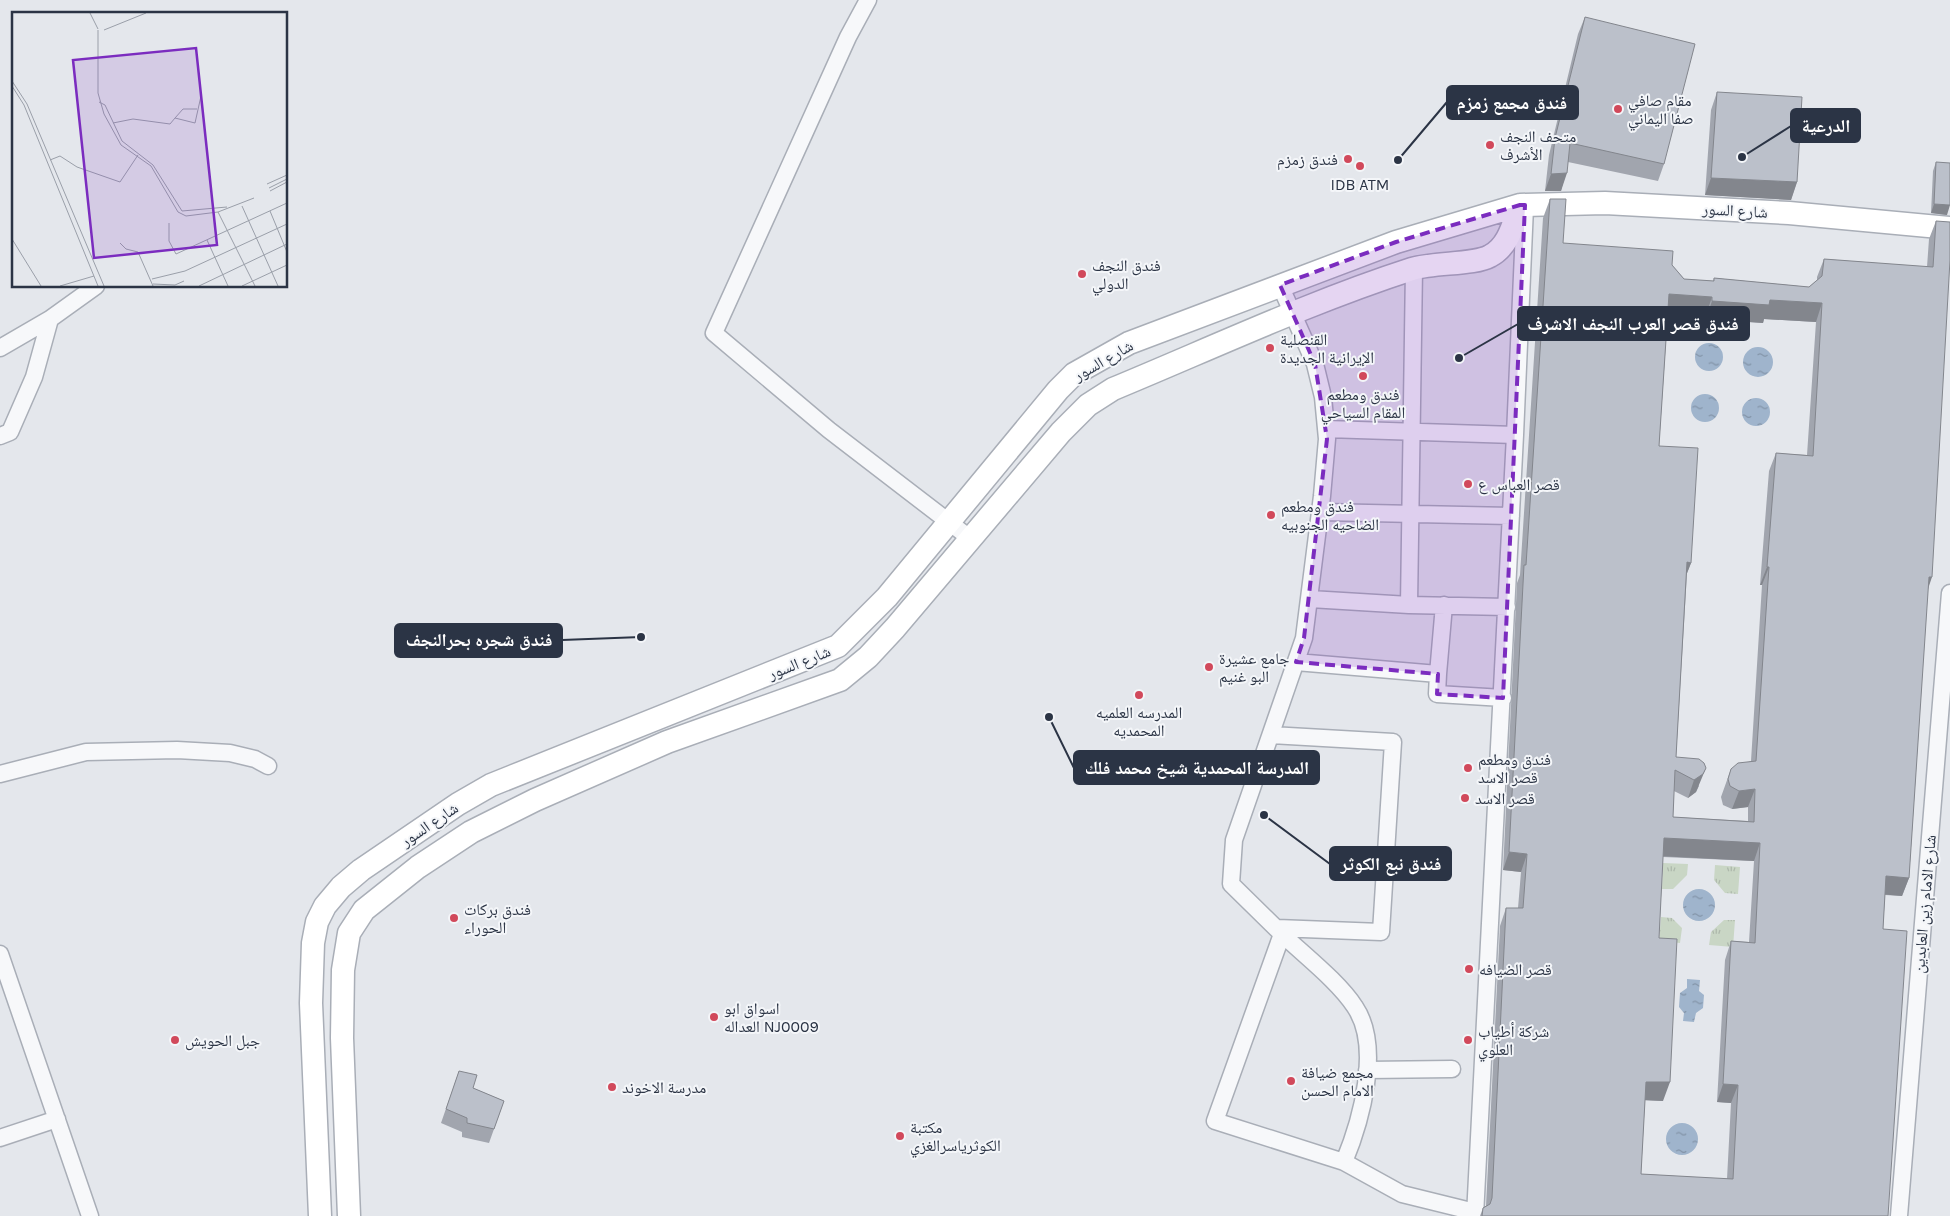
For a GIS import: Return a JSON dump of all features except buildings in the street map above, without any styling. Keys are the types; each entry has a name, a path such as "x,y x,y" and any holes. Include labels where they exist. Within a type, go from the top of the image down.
{"main road":[{"name":"شارع السور","path":"320,1216 311,1003 313,943 317,922 325,906 341,888 408,837 458,804 491,786 838,646 888,597 948,521 1051,398 1074,374 1129,343 1280,284 1396,242 1522,205 1605,203 1789,213 1950,228"},
{"name":"شارع السور","path":"349,1216 342,1038 343,970 349,933 364,910 418,867 471,832 535,800 667,742 840,680 868,657 972,539 1061,432 1088,405 1113,389 1294,312 1414,268 1447,262 1482,260 1491,256 1500,250 1506,241 1522,205"}],"street":[{"path":"868,0 844,46 714,333 828,430 972,539"},
{"path":"1280,931 1215,1121 1344,1162 1402,1194 1475,1214 1503,698 1515,436 1522,205"},
{"path":"1409,605 1414,268"},
{"path":"1280,284 1294,312 1315,364 1323,397 1326,429 1321,512 1304,638 1234,840 1231,884 1355,1006 1364,1022 1367,1070 1363,1105 1344,1162"},
{"path":"0,348 50,319 93,288"},
{"path":"0,436 10,432 34,377 50,319"},
{"path":"1326,429 1515,436"},
{"path":"1321,512 1511,516"},
{"name":"شارع الامام زين العابدين","path":"1900,1216 1950,593"},
{"path":"1310,600 1507,607"},
{"path":"1444,605 1437,694 1503,698"},
{"path":"1296,662 1438,674"},
{"path":"1271,735 1394,742 1381,932 1280,931"},
{"path":"0,774 86,752 176,750 230,753 255,759 268,766"},
{"path":"0,954 90,1216"},
{"path":"1367,1070 1452,1069"},
{"path":"0,1138 57,1119"}],"highlighted area":[{"path":"1525,205 1503,698 1437,694 1438,674 1296,662 1304,638 1327,439 1315,364 1280,285 1396,242"}],"green space":[{"path":"1663,863 1688,864 1687,875 1673,889 1662,889"},
{"path":"1715,865 1740,867 1738,894 1725,893 1714,880"},
{"path":"1661,917 1672,918 1682,928 1680,943 1659,941"},
{"path":"1724,920 1735,920 1733,947 1709,945 1711,932"}],"water":[{"path":"1709,343 1719,347 1723,357 1719,367 1709,371 1699,367 1695,357 1699,347"},
{"path":"1758,347 1764,348 1772,356 1772,368 1764,376 1758,377 1752,376 1744,368 1743,362 1744,356 1752,348"},
{"path":"1705,394 1715,398 1719,408 1715,418 1705,422 1695,418 1691,408 1695,398"},
{"path":"1756,398 1766,402 1770,412 1766,422 1756,426 1746,422 1742,412 1746,402"},
{"path":"1699,889 1705,890 1710,894 1714,899 1714,911 1710,916 1705,920 1699,921 1693,920 1688,916 1684,911 1683,905 1684,899 1688,894 1693,890"},
{"path":"1687,979 1700,980 1699,991 1704,995 1703,1008 1696,1013 1694,1022 1683,1021 1684,1013 1679,1007 1680,993 1687,988"},
{"path":"1682,1123 1688,1124 1693,1128 1697,1133 1697,1145 1693,1150 1688,1154 1682,1155 1676,1154 1671,1150 1667,1145 1666,1139 1667,1133 1671,1128 1676,1124"}],"place":[{"name":"مقام صافي صفا اليماني","path":"1618,109"},
{"name":"متحف النجف الأشرف","path":"1490,145"},
{"name":"الدرعية","path":"1742,157"},
{"name":"فندق زمزم","path":"1348,159"},
{"name":"فندق مجمع زمزم","path":"1398,160"},
{"name":"IDB ATM","path":"1360,166"},
{"name":"فندق النجف الدولي","path":"1082,274"},
{"name":"القنصلية الإيرانية الجديدة","path":"1270,348"},
{"name":"فندق قصر العرب النجف الاشرف","path":"1459,358"},
{"name":"فندق ومطعم المقام السياحي","path":"1363,376"},
{"name":"قصر العباس ع","path":"1468,484"},
{"name":"فندق ومطعم الضاحيه الجنوبيه","path":"1271,515"},
{"name":"فندق شجره بحرالنجف","path":"641,637"},
{"name":"جامع عشيرة البو غنيم","path":"1209,667"},
{"name":"المدرسه العلمیه المحمدیه","path":"1139,695"},
{"name":"المدرسة المحمدية شيخ محمد فلك","path":"1049,717"},
{"name":"فندق ومطعم قصر الاسد","path":"1468,768"},
{"name":"قصر الاسد","path":"1465,798"},
{"name":"فندق نبع الكوثر","path":"1264,815"},
{"name":"فندق بركات الحوراء","path":"454,918"},
{"name":"قصر الضيافه","path":"1469,969"},
{"name":"اسواق ابو العداله NJ0009","path":"714,1017"},
{"name":"جبل الحويش","path":"175,1040"},
{"name":"شركة أطياب العلوي","path":"1468,1040"},
{"name":"مجمع ضيافة الامام الحسن","path":"1291,1081"},
{"name":"مدرسة الاخوند","path":"612,1087"},
{"name":"مكتبة الكوثرياسرالغزي","path":"900,1136"}]}
